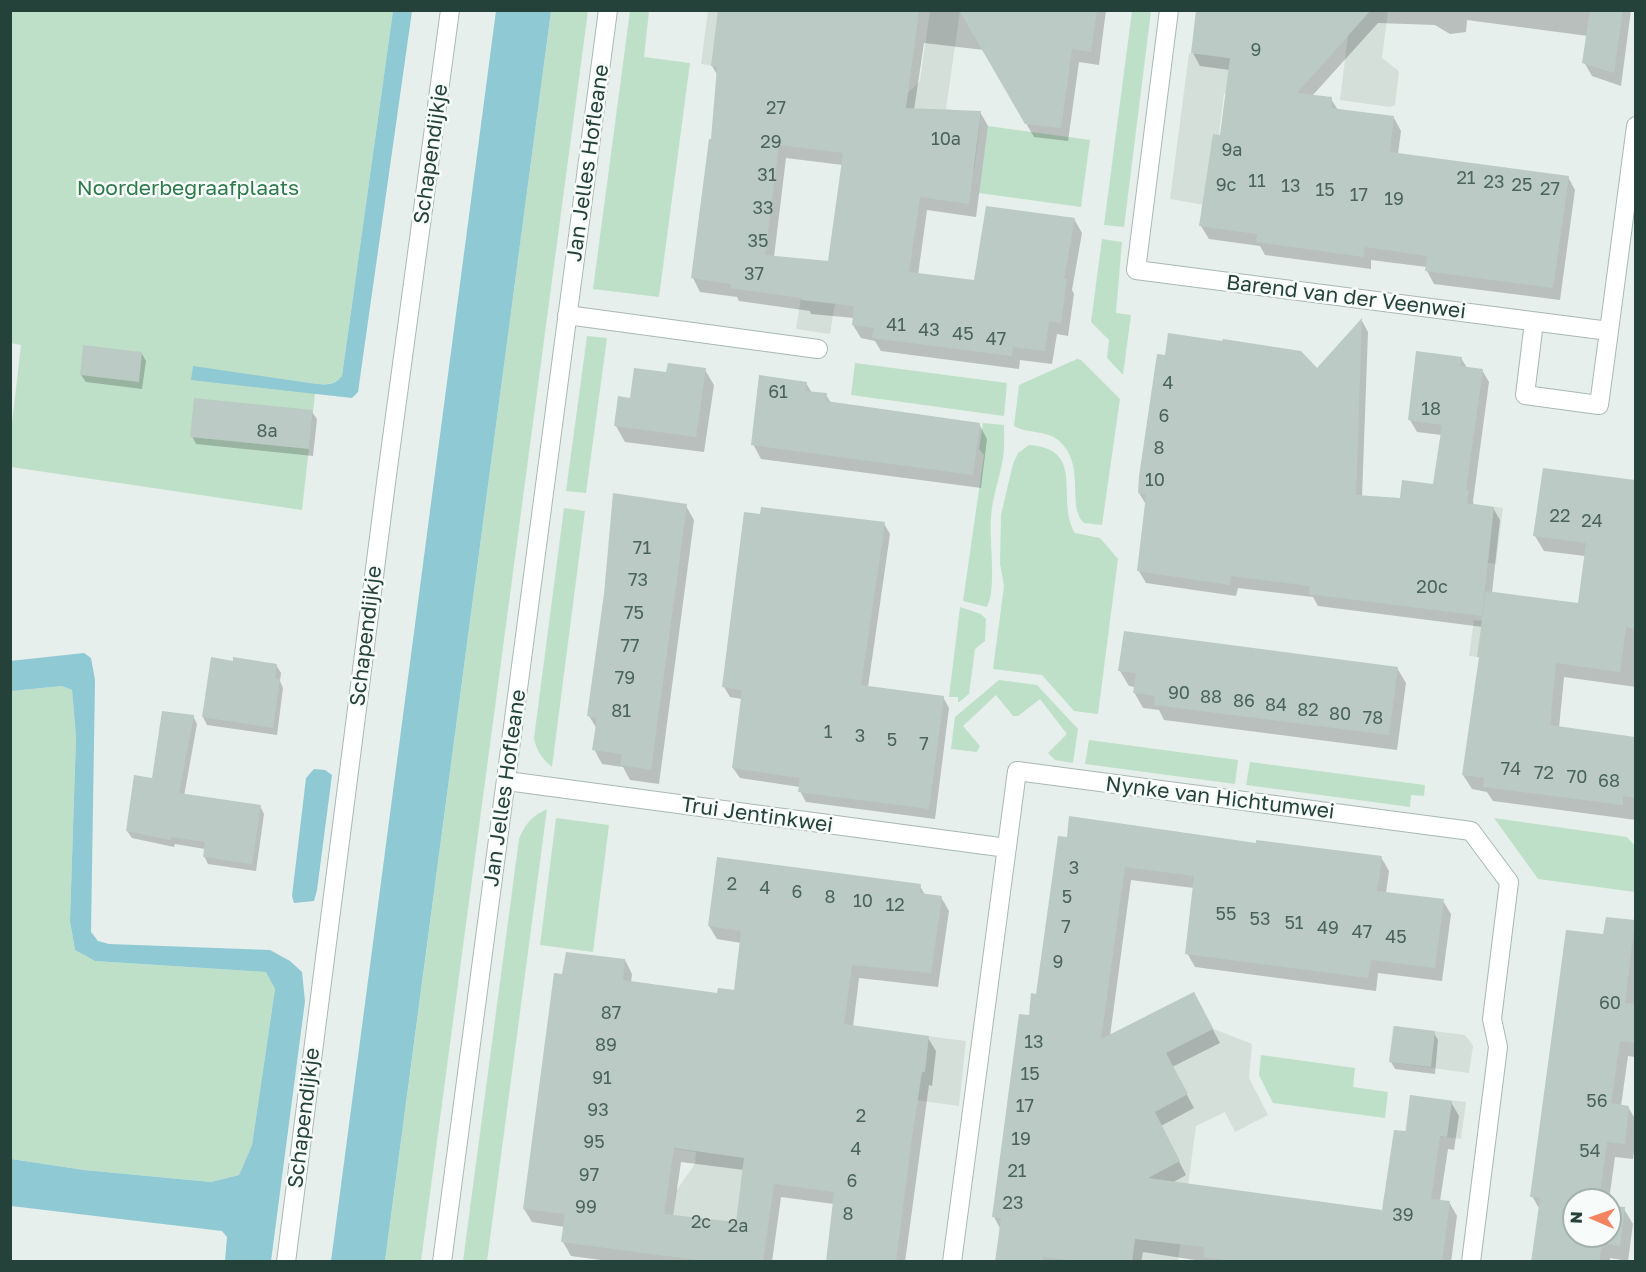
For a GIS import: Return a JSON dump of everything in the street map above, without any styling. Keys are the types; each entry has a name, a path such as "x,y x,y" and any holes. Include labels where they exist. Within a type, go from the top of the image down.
{"street":[{"name":"Schapendijkje","path":"286,1262 450,10"},
{"name":"Jan Jelles Hofleane","path":"442,1262 608,10"},
{"name":"Barend van der Veenwei","path":"1169,10 1136,270 1609,331"},
{"path":"1534,321 1525,395 1599,405 1635,126"},
{"path":"567,315 818,349"},
{"name":"Nynke van Hichtumwei","path":"952,1262 1017,771 1471,831 1509,882 1492,1019 1498,1047 1471,1262"},
{"name":"Trui Jentinkwei","path":"507,781 1007,848"}],"shaded area":[{"path":"708,11 754,11 746,71 701,64"},
{"path":"930,11 960,11 946,109 981,114 974,171 938,167 842,117 908,93 920,81"},
{"path":"1324,11 1388,11 1382,58 1399,71 1395,105 1390,107 1340,100 1348,35"},
{"path":"1189,53 1291,66 1286,101 1224,93 1219,135 1247,138 1238,211 1170,199"},
{"path":"807,259 841,263 837,304 835,304 830,334 796,329"},
{"path":"1459,502 1503,508 1496,564 1452,558"},
{"path":"1474,620 1523,626 1518,662 1469,656"},
{"path":"718,988 782,996 841,1046 888,1031 966,1041 959,1106 803,1085 787,1153 783,1185 751,1181 745,1223 710,1261 668,1256 676,1191 695,1164 696,1152 655,1146 710,1051"},
{"path":"1194,992 1214,1029 1252,1044 1249,1078 1268,1115 1235,1132 1225,1112 1196,1126 1178,1261 1113,1262 1146,1016"},
{"path":"1393,1026 1465,1035 1473,1046 1469,1073 1389,1062"},
{"path":"1410,1095 1466,1102 1461,1139 1405,1132"}],"green space":[{"name":"Noorderbegraafplaats","path":"11,11 393,11 342,376 333,383 316,385 302,510 11,467 11,432 21,345 10,343"},
{"path":"551,11 588,11 421,1261 385,1262"},
{"path":"630,11 649,11 644,57 690,63 659,297 593,289"},
{"path":"1132,11 1151,11 1124,227 1104,225"},
{"path":"988,126 1090,140 1081,207 979,193"},
{"path":"1102,239 1122,242 1116,313 1131,315 1123,375 1107,358 1109,340 1091,322"},
{"path":"587,336 607,338 586,493 566,491"},
{"path":"1077,359 1081,360 1120,399 1102,525 1084,523 1079,516 1072,461 1067,450 1053,437 1014,426 1019,385"},
{"path":"855,363 1007,383 1004,416 851,395"},
{"path":"983,423 1004,425 1004,454 992,510 992,589 987,607 963,601 984,455 979,449"},
{"path":"1029,445 1047,449 1058,456 1064,466 1070,520 1075,533 1100,538 1118,559 1098,714 1074,711 1042,675 993,669 1004,586 1000,564 1001,515 1013,464 1018,453"},
{"path":"564,508 585,511 552,767 540,754 534,738"},
{"path":"960,607 981,614 986,619 985,641 975,649 969,694 958,703 958,697 949,697"},
{"path":"999,680 1037,685 1078,729 1073,763 1055,760 1048,753 1067,734 1040,699 1018,716 1013,716 996,695 963,726 980,746 977,752 951,749 955,717"},
{"path":"62,686 72,690 76,737 70,921 75,950 95,961 267,972 275,989 252,1145 239,1175 211,1182 84,1170 11,1159 10,691"},
{"path":"1089,740 1238,760 1235,784 1085,764"},
{"path":"1250,762 1425,785 1424,796 1411,795 1410,807 1246,785"},
{"path":"547,809 487,1261 463,1261 519,839 530,821"},
{"path":"556,818 609,825 593,952 540,945"},
{"path":"1494,818 1627,837 1635,846 1635,892 1538,879"},
{"path":"1261,1055 1355,1068 1353,1087 1388,1092 1385,1118 1273,1103 1259,1075"}],"water":[{"path":"393,11 412,11 358,392 352,398 191,380 193,366 320,384 333,383 342,376"},
{"path":"496,11 551,11 385,1261 331,1261"},
{"path":"84,653 91,658 95,680 91,932 98,941 109,944 270,950 290,961 302,972 305,1001 271,1261 225,1261 227,1237 222,1231 11,1206 11,1159 84,1170 211,1182 239,1175 252,1145 275,989 266,972 95,961 75,950 70,921 76,737 72,690 62,686 11,691 10,661"},
{"path":"314,769 325,770 332,775 317,890 314,901 294,903 292,896 306,778"}],"building":[{"path":"718,10 919,10 906,108 981,111 969,204 920,197 909,272 974,280 986,206 1075,218 1064,279 1067,279 1061,323 1049,321 1045,351 1013,347 1012,356 872,338 874,328 852,325 854,306 730,288 731,284 691,278 709,139 711,139 717,67 711,66","holes":["779,145 843,153 828,261 765,255"]},
{"path":"959,10 1097,10 1091,52 1072,49 1061,128 1025,124"},
{"path":"1196,10 1371,10 1297,93 1332,97 1331,108 1394,116 1390,152 1569,176 1553,288 1425,271 1427,256 1365,247 1364,257 1256,242 1257,234 1199,226 1213,134 1220,135 1230,58 1191,53"},
{"path":"1590,10 1623,10 1614,73 1582,63"},
{"path":"1362,318 1356,495 1400,498 1402,480 1433,484 1442,425 1408,420 1416,351 1462,357 1460,366 1483,369 1466,490 1469,490 1467,503 1494,507 1482,616 1309,594 1310,586 1231,576 1230,585 1137,571 1146,495 1138,493 1139,476 1157,354 1165,355 1168,333 1301,351 1317,368"},
{"path":"83,345 142,352 139,382 80,375"},
{"path":"668,363 706,368 696,437 614,426 618,396 630,398 634,368 666,372"},
{"path":"759,375 807,382 806,391 827,393 826,401 980,423 973,475 751,445"},
{"path":"194,398 313,410 309,449 190,437"},
{"path":"1543,468 1635,480 1635,629 1626,627 1620,672 1556,663 1550,725 1635,737 1635,798 1623,796 1623,805 1483,787 1484,778 1462,775 1486,591 1578,603 1586,543 1533,536"},
{"path":"613,493 687,504 651,770 620,765 622,754 592,750 597,718 587,716 604,594"},
{"path":"761,507 885,522 861,685 944,696 929,809 798,792 800,778 732,768 742,690 722,687 744,512 760,514"},
{"path":"1124,631 1398,667 1389,735 1154,705 1155,696 1133,693 1136,673 1118,671"},
{"path":"211,657 233,661 233,657 277,664 275,678 280,679 273,728 202,717"},
{"path":"162,711 194,715 179,793 261,805 252,864 203,857 205,842 171,837 170,840 126,831 134,775 152,778"},
{"path":"1069,816 1256,843 1256,840 1382,856 1377,891 1444,899 1435,968 1371,960 1368,978 1185,954 1194,876 1125,867 1101,1039 1194,992 1213,1029 1166,1053 1188,1094 1155,1112 1180,1161 1148,1178 1382,1210 1394,1130 1406,1131 1410,1095 1452,1101 1447,1137 1440,1136 1431,1199 1450,1201 1442,1262 1239,1262 1203,1257 1204,1247 1135,1239 1132,1262 1084,1262 1043,1257 1043,1262 995,1262 1001,1218 992,1217 1019,1014 1029,1015 1031,993 1036,994 1058,836 1067,837"},
{"path":"717,857 921,884 920,893 942,896 931,973 852,965 844,1024 929,1036 925,1072 922,1072 912,1137 896,1262 826,1262 834,1192 774,1184 763,1262 711,1262 561,1242 565,1214 523,1209 554,973 562,974 566,952 625,959 623,980 717,993 718,988 734,990 741,931 708,926","holes":["674,1148 744,1158 736,1222 664,1214"]},
{"path":"1606,917 1635,920 1625,1003 1635,1004 1635,1043 1620,1041 1611,1103 1629,1106 1625,1144 1607,1142 1601,1188 1562,1188 1562,1248 1601,1248 1599,1262 1531,1262 1540,1198 1530,1197 1566,930 1603,934"},
{"path":"1394,1026 1435,1031 1431,1067 1389,1062"},
{"path":"1622,1207 1625,1207 1622,1230"}]}
